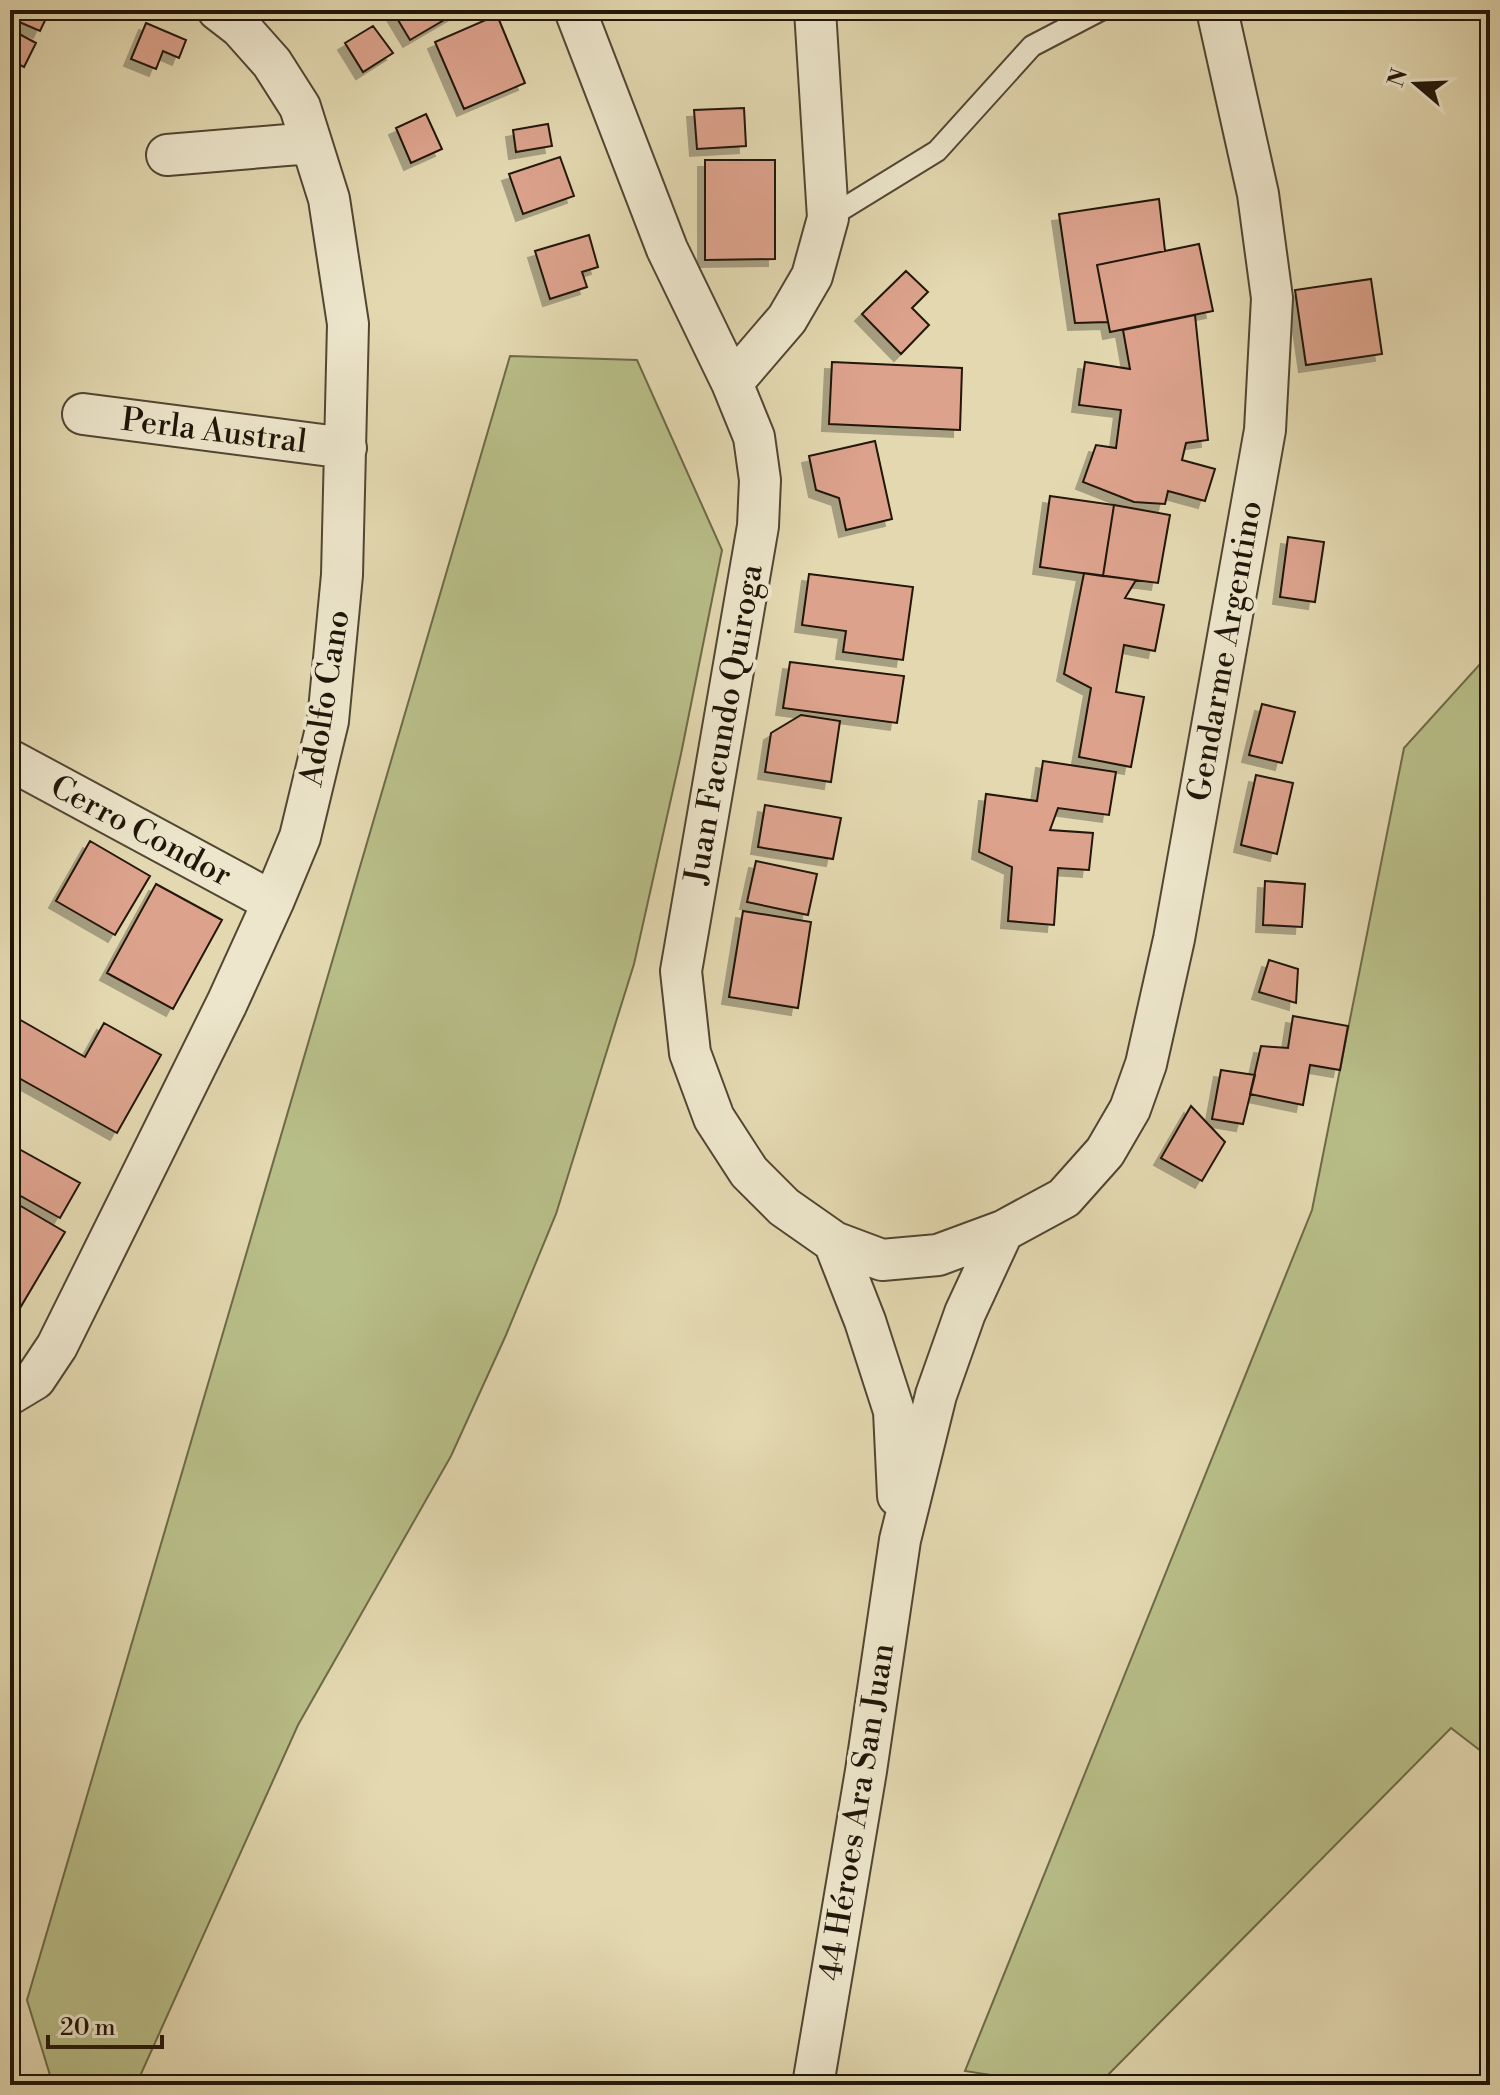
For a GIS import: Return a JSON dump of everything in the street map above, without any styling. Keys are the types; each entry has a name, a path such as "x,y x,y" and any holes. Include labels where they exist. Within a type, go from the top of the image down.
{"street":[{"name":"Adolfo Cano","path":"10,1394 35,1379 57,1346 227,1003 300,837 328,721 342,575 348,324 329,199 300,107 272,63 240,27 218,10"},
{"name":"Juan Facundo Quiroga","path":"575,10 667,249 732,383 754,437 760,480 758,526 681,971 690,1053 714,1118 749,1172 784,1207 834,1242 882,1260 938,1255 1003,1231"},
{"path":"732,383 787,319 812,276 828,218 815,10"},
{"name":"Gendarme Argentino","path":"1003,1231 1064,1198 1105,1152 1130,1109 1146,1064 1174,939 1265,430 1272,298 1258,194 1217,10"},
{"path":"167,155 311,143"},
{"name":"Perla Austral","path":"83,414 346,448"},
{"name":"Cerro Condor","path":"10,760 273,902"},
{"name":"44 Héroes Ara San Juan","path":"813,2085 866,1771 900,1540 936,1395 965,1313 1003,1231"},
{"name":"44 Héroes Ara San Juan","path":"834,1242 865,1321 894,1411 900,1540"}],"lane":[{"path":"828,218 937,151 1032,46 1101,10"}],"green space":[{"path":"510,356 637,360 722,550 634,964 556,1214 506,1335 451,1456 298,1725 136,2085 53,2085 27,2000"},
{"path":"1490,653 1490,1758 1451,1728 1098,2085 1056,2085 965,2071 1312,1210 1404,748"}],"building":[{"path":"10,10 50,10 40,31 10,18"},
{"path":"392,10 461,10 410,40"},
{"path":"497,15 525,83 464,109 435,42"},
{"path":"146,23 186,40 179,58 163,51 156,69 131,59"},
{"path":"373,26 393,53 363,72 345,43"},
{"path":"12,30 36,43 24,67 10,59"},
{"path":"744,108 746,146 697,149 694,110"},
{"path":"426,114 442,149 411,163 396,128"},
{"path":"548,124 552,146 516,152 513,130"},
{"path":"560,157 574,196 523,214 509,174"},
{"path":"705,160 775,160 775,259 705,260"},
{"path":"1159,199 1165,251 1097,265 1108,322 1075,323 1059,214"},
{"path":"589,235 598,267 582,272 587,287 550,299 535,251"},
{"path":"1199,244 1213,311 1110,332 1097,265"},
{"path":"906,271 928,292 912,308 929,325 901,354 862,314"},
{"path":"1371,279 1382,354 1306,365 1295,290"},
{"path":"1195,315 1208,440 1186,443 1182,460 1215,469 1205,501 1168,491 1165,504 1134,502 1083,482 1096,445 1116,448 1121,410 1079,405 1085,362 1130,369 1123,330"},
{"path":"832,362 962,368 960,430 829,424"},
{"path":"875,441 892,519 846,530 839,498 816,490 809,456"},
{"path":"1050,496 1114,505 1103,576 1040,567"},
{"path":"1114,505 1170,515 1158,583 1103,576"},
{"path":"1288,537 1324,542 1315,602 1280,597"},
{"path":"1084,573 1136,580 1125,598 1164,605 1155,651 1124,645 1116,692 1144,697 1131,767 1079,757 1091,688 1064,674"},
{"path":"809,574 913,587 903,660 843,652 846,631 802,625"},
{"path":"790,662 904,676 897,723 783,708"},
{"path":"1262,704 1295,712 1282,763 1249,755"},
{"path":"801,715 840,721 831,782 765,772 771,733"},
{"path":"1043,761 1116,772 1109,815 1058,808 1050,830 1093,833 1089,870 1058,868 1054,925 1008,921 1012,867 979,852 986,794 1037,801"},
{"path":"1256,775 1293,783 1277,854 1241,845"},
{"path":"765,805 841,818 833,859 758,847"},
{"path":"90,841 150,876 115,935 56,901"},
{"path":"756,861 817,874 808,915 747,902"},
{"path":"1265,881 1305,884 1302,927 1263,925"},
{"path":"156,884 222,920 173,1009 107,973"},
{"path":"743,911 811,922 798,1008 729,997"},
{"path":"1269,960 1298,969 1296,1003 1259,992"},
{"path":"10,1014 85,1057 104,1023 161,1055 117,1133 17,1077 10,1089"},
{"path":"1293,1016 1348,1026 1340,1070 1310,1065 1303,1105 1250,1094 1261,1046 1288,1048"},
{"path":"1221,1070 1255,1075 1243,1124 1212,1119"},
{"path":"1191,1106 1225,1142 1202,1181 1161,1158"},
{"path":"10,1144 80,1183 60,1218 10,1190"},
{"path":"19,1205 65,1232 10,1325 10,1220"}]}
